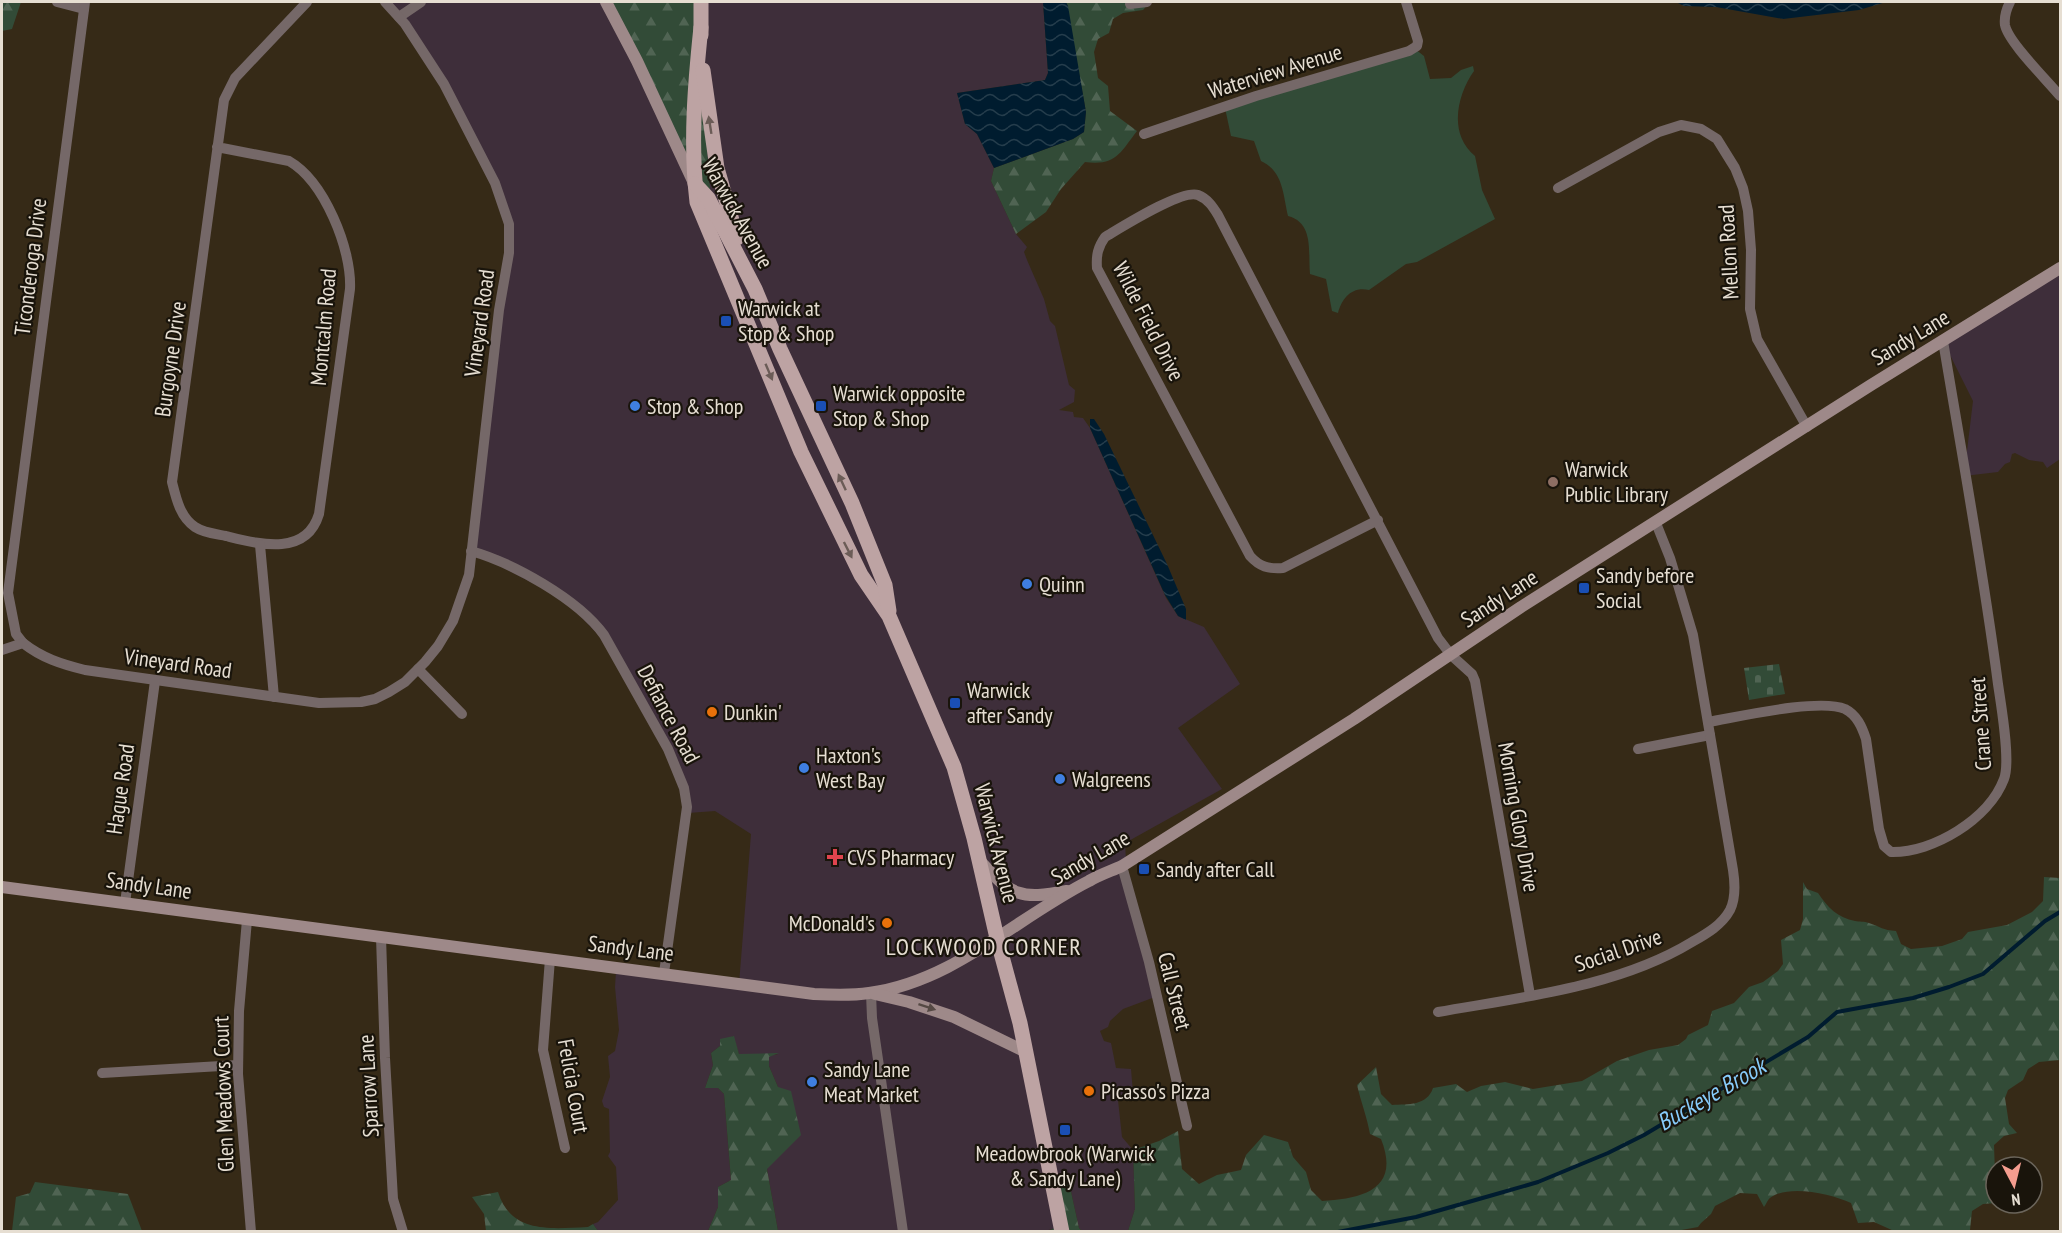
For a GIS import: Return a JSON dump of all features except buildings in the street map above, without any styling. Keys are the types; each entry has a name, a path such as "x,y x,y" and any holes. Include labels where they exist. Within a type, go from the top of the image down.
{"main road":[{"name":"Warwick Avenue","path":"606,2 694,184 708,198 752,283 852,503 885,585 889,616"},
{"path":"701,2 701,58 709,124 717,168 752,283"},
{"name":"Warwick Avenue","path":"701,27 694,95 694,184 697,202 814,480 861,575 889,616 954,767 980,861 1026,1052 1062,1232"},
{"name":"Sandy Lane","path":"2,887 814,994 871,993 894,988 928,976 997,938 1089,881 1122,866 1353,719 1521,607 2061,268"},
{"path":"980,861 996,879 1015,893 1038,896 1074,890"},
{"path":"871,993 909,1002 954,1017 1026,1052"}],"street":[{"path":"57,2 84,5"},
{"name":"Burgoyne Drive","path":"260,544 204,531 193,526 179,507 172,482 224,100 232,84 307,2"},
{"name":"Vineyard Road","path":"23,643 41,656 55,662 86,670 319,703 350,704 375,699 405,682 438,646 453,621 469,575 499,310 509,253 509,224 495,183 444,84 399,17 385,2"},
{"path":"399,17 421,2"},
{"path":"1130,4 1147,2"},
{"name":"Waterview Avenue","path":"1144,134 1256,96 1409,51 1417,46 1418,41 1406,2"},
{"path":"2010,2 2004,24 2017,46 2061,96"},
{"name":"Ticonderoga Drive","path":"23,643 14,627 8,593 84,5"},
{"name":"Mellon Road","path":"1558,188 1659,132 1681,125 1701,129 1717,139 1735,168 1743,188 1748,211 1751,250 1750,309 1757,339 1807,427"},
{"name":"Montcalm Road","path":"217,147 289,161 303,171 315,186 334,219 345,244 351,275 336,402 318,520 311,530 294,542 276,545 260,544"},
{"name":"Wilde Field Drive","path":"1378,519 1283,568 1269,569 1258,565 1250,556 1097,268 1096,257 1105,237 1180,196 1198,195 1209,201 1378,519 1438,638 1451,655"},
{"name":"Crane Street","path":"1708,722 1814,706 1833,706 1847,710 1861,726 1866,739 1879,829 1884,846 1891,852 1938,841 1981,814 1995,798 2005,777 2004,728 1978,551 1943,341"},
{"name":"Social Drive","path":"1438,1012 1600,981 1650,964 1705,934 1721,922 1731,909 1735,888 1733,870 1693,635 1670,558 1656,523"},
{"path":"260,544 274,696"},
{"name":"Defiance Road","path":"471,551 506,562 576,606 595,622 668,749 684,788 687,807 664,974"},
{"path":"2,650 23,643"},
{"name":"Morning Glory Drive","path":"1451,655 1472,674 1475,681 1530,995"},
{"path":"418,669 462,714"},
{"name":"Hague Road","path":"125,903 155,681"},
{"path":"1638,748 1710,735"},
{"name":"Call Street","path":"1122,866 1149,962 1187,1126"},
{"name":"Glen Meadows Court","path":"247,920 239,1011 238,1065 251,1232"},
{"name":"Sparrow Lane","path":"381,937 393,1195 403,1232"},
{"name":"Felicia Court","path":"550,959 543,1050 565,1148"},
{"path":"871,993 872,1018 903,1232"},
{"path":"102,1073 238,1065"}],"shaded area":[{"path":"383,2 605,2 701,76 696,2 1043,2 1048,73 1045,80 957,93 965,124 977,134 994,168 991,181 1016,234 1027,247 1024,252 1044,299 1050,321 1055,326 1069,385 1075,390 1074,402 1059,410 1073,412 1074,417 1083,418 1090,428 1166,598 1178,616 1204,627 1240,684 1178,728 1222,789 1125,843 1127,878 1155,997 1123,1009 1110,1021 1108,1027 1100,1031 1104,1041 1111,1043 1116,1068 1131,1069 1133,1093 1118,1100 1122,1137 1133,1150 1135,1209 1128,1231 1082,1231 1079,1228 1068,1178 1060,1227 1045,1231 778,1231 767,1169 778,1087 769,1066 769,1056 778,1054 739,1054 733,1036 711,1053 713,1065 705,1088 718,1088 724,1094 731,1180 718,1187 718,1207 708,1231 598,1231 593,1224 598,1222 618,1200 616,1167 608,1156 610,1152 609,1109 604,1107 602,1101 610,1077 608,1056 615,1051 619,1030 615,987 616,971 739,984 751,834 715,811 688,813 684,786 607,644 565,600 473,552 509,226 500,197 442,82"},
{"path":"2060,269 2060,459 2047,468 2043,462 2029,460 2015,453 2012,454 2010,462 1998,472 1964,476 1973,401 1944,343"}],"green space":[{"path":"2,2 21,2 12,29 2,31"},
{"path":"605,2 696,2 711,202"},
{"path":"1066,2 1150,2 1143,10 1123,13 1113,19 1109,33 1098,39 1094,52 1098,78 1108,86 1110,111 1137,131 1121,152 1111,160 1085,162 1061,189 1046,212 1016,234 991,181 994,168 1073,139 1084,132 1086,112"},
{"path":"1415,49 1424,56 1430,79 1451,78 1461,70 1473,66 1474,71 1463,91 1460,103 1458,126 1461,137 1475,156 1482,190 1495,219 1417,262 1406,264 1369,290 1358,290 1349,294 1338,313 1332,311 1326,279 1310,274 1306,231 1296,220 1288,216 1278,177 1268,165 1261,161 1254,141 1231,136 1225,108"},
{"path":"1779,664 1785,694 1749,700 1744,668"},
{"path":"2044,877 2060,878 2060,1060 2039,1062 2028,1069 2023,1080 2008,1090 2005,1098 2009,1124 2017,1133 2004,1136 1994,1145 1994,1155 1984,1155 1984,1204 1972,1211 1970,1230 1894,1231 1874,1222 1858,1223 1851,1203 1823,1194 1791,1191 1773,1196 1764,1207 1757,1194 1740,1193 1715,1206 1711,1214 1698,1227 1676,1231 1128,1231 1135,1209 1133,1150 1159,1141 1178,1131 1182,1169 1199,1184 1217,1175 1241,1170 1246,1155 1264,1135 1288,1142 1293,1157 1306,1172 1311,1190 1322,1201 1351,1198 1374,1188 1382,1180 1386,1170 1386,1156 1381,1139 1370,1134 1357,1085 1376,1067 1381,1094 1392,1105 1416,1103 1426,1098 1433,1088 1456,1084 1467,1092 1481,1086 1505,1082 1533,1089 1582,1081 1617,1061 1649,1050 1678,1045 1688,1035 1708,1025 1712,1011 1734,1003 1749,987 1763,982 1778,971 1783,964 1781,940 1800,930 1803,919 1803,882 1807,889 1818,893 1838,915 1849,920 1867,922 1896,931 1901,944 1911,949 1942,946 1962,939 1968,932 2007,925 2032,912 2043,901"},
{"path":"734,1036 739,1054 779,1053 769,1057 769,1066 778,1087 791,1091 801,1135 767,1169 778,1231 708,1231 718,1207 718,1187 731,1180 724,1094 718,1088 705,1088 713,1065 711,1053 720,1046 720,1039"},
{"path":"1068,1178 1079,1228 1082,1231 1045,1232 1060,1226 1052,1182"},
{"path":"35,1182 128,1194 142,1231 12,1231 16,1197 30,1193"},
{"path":"498,1192 504,1205 521,1222 545,1228 588,1227 593,1224 598,1231 486,1231 484,1214 472,1197"}],"water":[{"path":"1043,2 1066,2 1068,6 1086,112 1084,132 1073,139 994,168 977,134 965,124 957,93 1045,80 1048,73"},
{"path":"1676,2 1886,2 1859,10 1783,19 1716,7 1684,6"},
{"path":"1090,419 1094,419 1104,434 1167,564 1186,609 1186,620 1178,616 1165,595 1090,428"}],"waterway":[{"name":"Buckeye Brook","path":"1338,1232 1416,1217 1538,1182 1608,1153 1644,1135 1808,1037 1837,1012 1913,998 1983,974 2045,921 2060,912"}],"place":[{"name":"Warwick at Stop & Shop","path":"726,321"},
{"name":"Stop & Shop","path":"635,406"},
{"name":"Warwick opposite Stop & Shop","path":"821,406"},
{"name":"Warwick Public Library","path":"1553,482"},
{"name":"Quinn","path":"1027,584"},
{"name":"Sandy before Social","path":"1584,588"},
{"name":"Warwick after Sandy","path":"955,703"},
{"name":"Dunkin'","path":"712,712"},
{"name":"Haxton's West Bay","path":"804,768"},
{"name":"Walgreens","path":"1060,779"},
{"name":"CVS Pharmacy","path":"835,857"},
{"name":"Sandy after Call","path":"1144,869"},
{"name":"McDonald's","path":"887,923"},
{"name":"Sandy Lane Meat Market","path":"812,1082"},
{"name":"Picasso's Pizza","path":"1089,1091"},
{"name":"Meadowbrook (Warwick & Sandy Lane)","path":"1065,1130"}],"district":[{"name":"LOCKWOOD CORNER","path":"984,946"}]}
